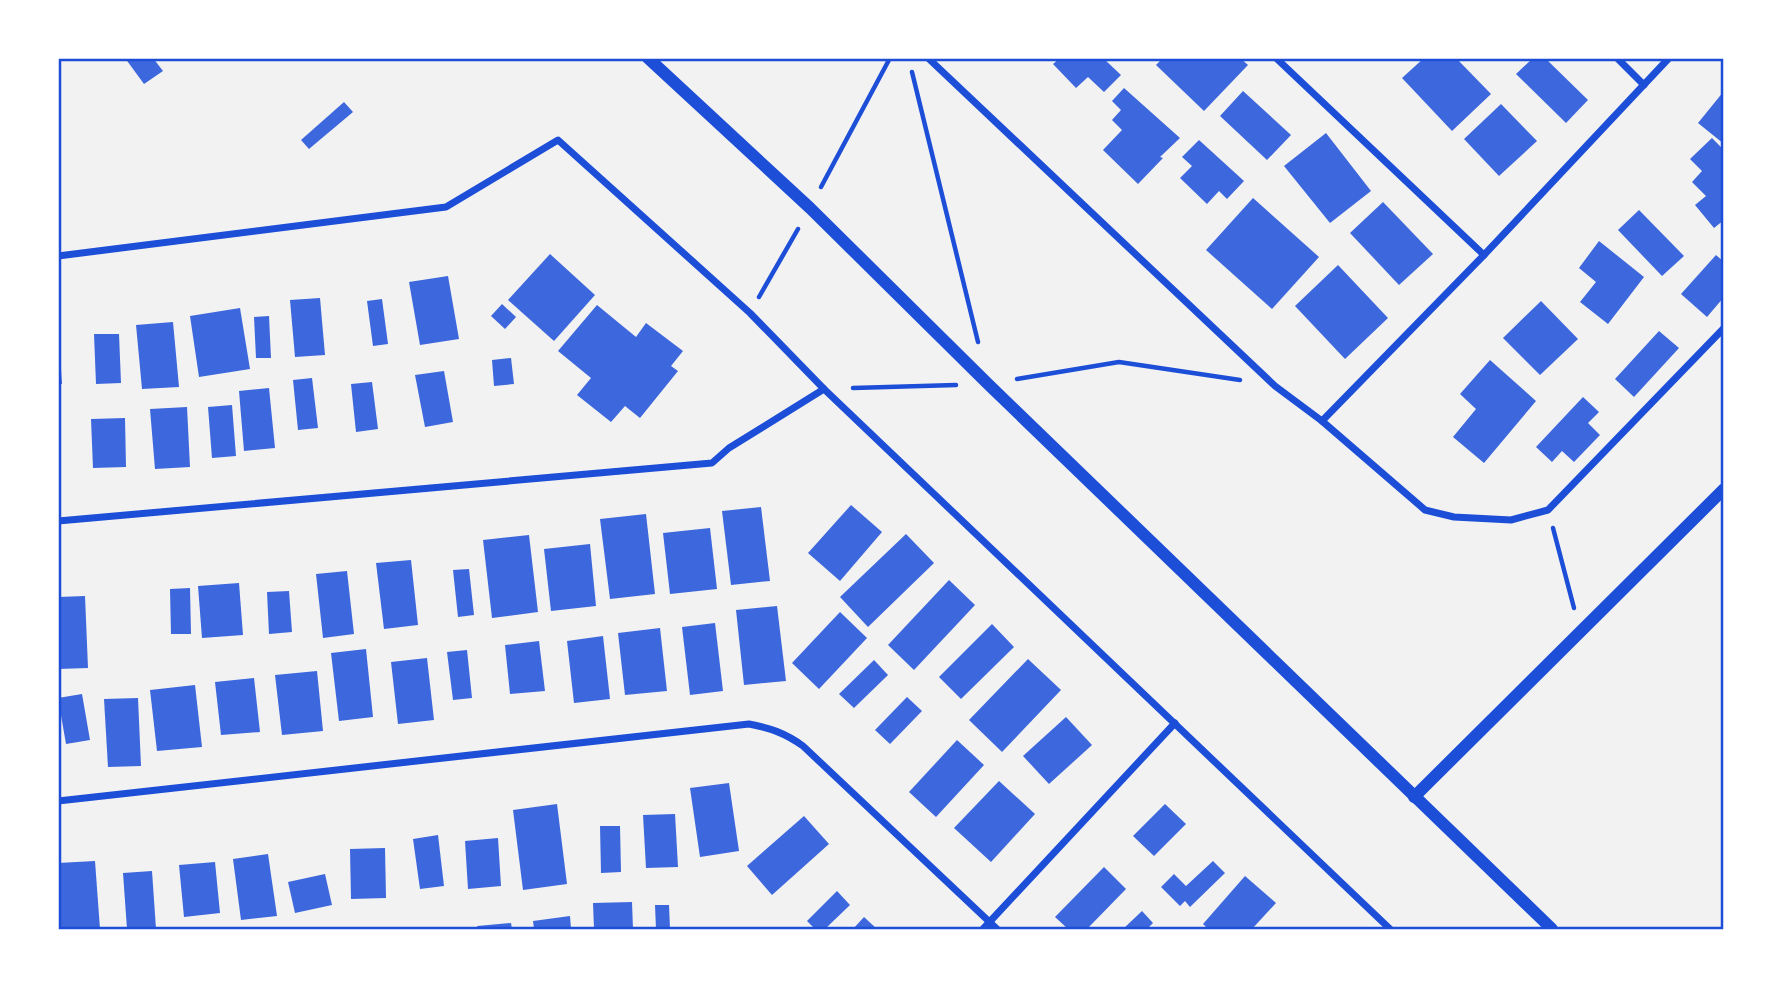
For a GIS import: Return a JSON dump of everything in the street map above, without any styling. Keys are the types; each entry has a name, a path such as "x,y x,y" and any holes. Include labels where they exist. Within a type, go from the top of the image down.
{"street":[{"path":"648,58 810,208 988,384 1552,929"},
{"path":"928,58 1275,386 1322,421 1425,510 1454,517 1511,520 1548,510 1724,328"},
{"path":"1276,58 1484,255"},
{"path":"1617,58 1644,85"},
{"path":"1322,421 1484,255 1669,58"},
{"path":"58,256 446,207 558,140 750,313 824,389 1390,929"},
{"path":"58,521 712,463 729,448 824,389"},
{"path":"1414,797 1724,489"},
{"path":"983,929 1175,723"},
{"path":"58,801 748,724 787,734 803,746 996,929"}],"path":[{"path":"750,313 890,58"},
{"path":"912,71 978,343"},
{"path":"824,389 988,384 1119,362 1275,386"},
{"path":"1548,510 1581,632"}],"building":[{"path":"125,58 153,58 163,71 144,84"},
{"path":"1060,58 1103,58 1121,75 1104,92 1088,77 1076,88 1053,64"},
{"path":"1163,58 1240,58 1248,65 1204,111 1156,65"},
{"path":"1424,58 1456,58 1491,94 1452,131 1402,78"},
{"path":"1533,58 1545,58 1588,100 1566,123 1516,74"},
{"path":"1124,88 1180,138 1138,184 1103,150 1122,130 1112,120 1121,110 1112,101"},
{"path":"1243,91 1291,135 1267,160 1220,116"},
{"path":"1724,91 1724,144 1698,123"},
{"path":"344,102 353,112 309,149 301,140"},
{"path":"1501,104 1537,141 1499,176 1464,139"},
{"path":"1326,133 1371,191 1330,223 1284,166"},
{"path":"1712,138 1724,150 1724,220 1714,228 1695,205 1706,196 1692,182 1702,171 1690,159"},
{"path":"1199,140 1244,181 1227,199 1219,191 1207,204 1180,178 1192,166 1182,157"},
{"path":"1253,198 1319,257 1272,309 1206,250"},
{"path":"1383,202 1433,254 1399,285 1350,233"},
{"path":"1639,210 1684,256 1662,276 1618,230"},
{"path":"1599,241 1644,277 1608,324 1580,302 1596,282 1579,268"},
{"path":"550,254 595,295 554,341 508,300"},
{"path":"1716,255 1724,262 1724,297 1707,317 1681,294"},
{"path":"1338,265 1388,318 1345,359 1295,306"},
{"path":"448,276 459,339 420,345 409,282"},
{"path":"320,298 325,355 295,357 290,300"},
{"path":"382,299 388,344 373,346 367,301"},
{"path":"1541,301 1578,339 1540,375 1503,338"},
{"path":"502,304 516,317 505,329 491,316"},
{"path":"597,305 636,337 646,323 683,351 671,366 678,371 640,418 625,406 611,422 577,395 591,378 558,351"},
{"path":"240,308 250,369 199,377 190,316"},
{"path":"269,316 271,358 256,358 254,317"},
{"path":"173,322 179,387 142,389 136,325"},
{"path":"1659,331 1679,348 1634,397 1615,379"},
{"path":"94,334 119,334 121,383 96,384"},
{"path":"60,355 62,384 58,384"},
{"path":"511,358 514,384 494,386 492,360"},
{"path":"1490,360 1536,401 1484,463 1453,437 1476,409 1460,394"},
{"path":"444,371 453,422 425,427 415,375"},
{"path":"312,378 318,428 298,430 293,380"},
{"path":"372,382 378,429 356,432 351,384"},
{"path":"269,388 275,448 244,451 239,391"},
{"path":"1583,397 1599,412 1588,423 1600,435 1574,462 1562,451 1552,462 1536,447"},
{"path":"232,405 236,456 212,458 208,407"},
{"path":"187,407 190,467 155,469 150,409"},
{"path":"125,418 126,467 93,468 91,419"},
{"path":"851,505 882,532 840,581 808,553"},
{"path":"761,507 770,581 731,585 722,511"},
{"path":"646,514 655,594 610,599 600,519"},
{"path":"710,528 717,589 670,594 663,533"},
{"path":"906,534 934,563 868,627 840,597"},
{"path":"529,535 538,612 492,618 483,540"},
{"path":"590,544 596,606 551,611 544,549"},
{"path":"411,560 418,625 384,629 376,563"},
{"path":"469,569 474,615 458,617 453,570"},
{"path":"347,571 354,634 323,638 316,574"},
{"path":"949,580 975,605 914,670 888,645"},
{"path":"239,583 243,635 202,638 198,586"},
{"path":"190,588 191,634 171,634 170,589"},
{"path":"289,591 292,632 269,634 267,592"},
{"path":"85,596 88,668 58,669 58,597"},
{"path":"777,606 786,681 744,685 736,610"},
{"path":"840,612 867,638 819,689 792,663"},
{"path":"715,623 723,691 690,695 682,627"},
{"path":"992,624 1014,647 961,699 939,677"},
{"path":"660,628 667,691 625,695 618,633"},
{"path":"603,636 610,699 574,703 567,641"},
{"path":"539,641 545,691 510,694 505,645"},
{"path":"366,649 373,717 339,721 331,653"},
{"path":"467,650 472,698 453,700 447,652"},
{"path":"427,658 434,720 398,724 391,662"},
{"path":"1028,659 1061,690 1002,752 969,720"},
{"path":"874,660 888,675 854,708 839,694"},
{"path":"317,671 323,731 282,735 275,675"},
{"path":"254,678 260,732 221,735 215,682"},
{"path":"195,685 202,747 157,751 150,690"},
{"path":"82,694 90,740 66,744 58,698"},
{"path":"907,697 922,711 890,744 875,730"},
{"path":"138,698 141,766 108,767 104,699"},
{"path":"1066,717 1092,745 1049,784 1023,756"},
{"path":"957,740 984,765 936,817 909,792"},
{"path":"999,781 1035,814 991,862 954,828"},
{"path":"729,783 739,851 700,857 690,788"},
{"path":"557,804 567,884 523,890 513,810"},
{"path":"1165,804 1186,824 1154,856 1133,836"},
{"path":"675,814 678,867 646,868 643,815"},
{"path":"804,816 829,844 772,895 747,866"},
{"path":"600,826 620,826 621,872 601,873"},
{"path":"438,835 444,886 420,889 413,839"},
{"path":"498,838 501,886 468,889 465,841"},
{"path":"385,848 386,898 351,899 350,849"},
{"path":"268,854 277,916 241,920 233,859"},
{"path":"95,861 100,929 61,929 58,863"},
{"path":"1213,861 1225,873 1190,907 1185,901 1180,906 1161,887 1174,874 1186,886"},
{"path":"215,862 220,913 184,917 179,865"},
{"path":"1104,867 1126,889 1087,929 1068,929 1055,917"},
{"path":"152,871 156,929 127,929 123,873"},
{"path":"325,874 332,905 295,913 288,882"},
{"path":"1245,876 1276,903 1252,929 1208,929 1203,924"},
{"path":"837,891 850,905 825,929 815,929 807,921"},
{"path":"632,902 633,929 594,929 593,903"},
{"path":"655,905 669,905 670,929 656,929"},
{"path":"1142,911 1153,923 1147,929 1123,929"},
{"path":"570,916 571,929 534,929 533,921"},
{"path":"864,917 877,929 853,929"},
{"path":"511,923 512,929 478,929 477,926"}]}
